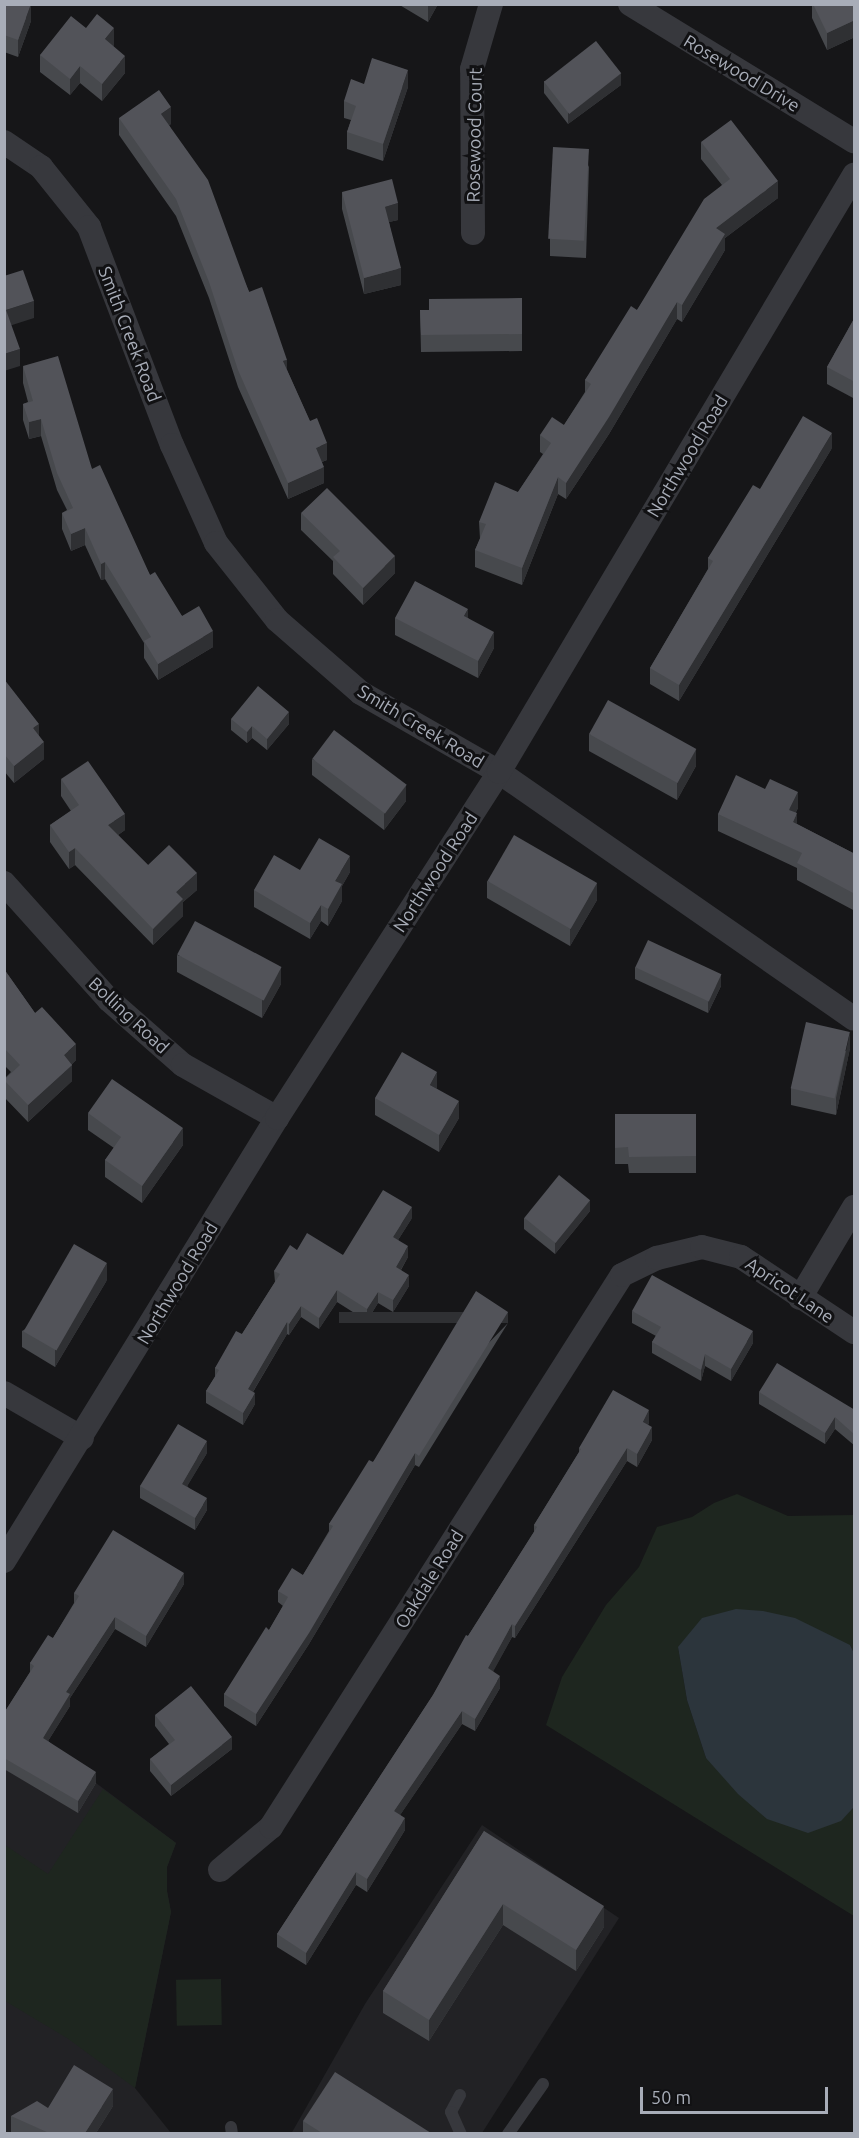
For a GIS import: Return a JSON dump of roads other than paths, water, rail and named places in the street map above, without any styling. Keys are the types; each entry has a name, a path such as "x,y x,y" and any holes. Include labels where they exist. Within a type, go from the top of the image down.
{"street":[{"name":"Rosewood Court","path":"473,233 472,69 491,4"},
{"name":"Rosewood Drive","path":"630,4 855,141"},
{"name":"Smith Creek Road","path":"4,142 41,167 89,227 172,445 216,543 277,620 361,693 500,772 855,1019"},
{"name":"Northwood Road","path":"4,1561 82,1438 277,1118 500,772 855,175"},
{"name":"Bolling Road","path":"4,883 108,1000 183,1065 277,1118"},
{"path":"800,1298 855,1207"},
{"name":"Apricot Lane","path":"622,1275 657,1258 702,1247 741,1257 800,1298 855,1332"},
{"name":"Oakdale Road","path":"220,1870 271,1827 622,1275"},
{"path":"4,1393 82,1438"}],"lane":[{"path":"508,2133 543,2085"},
{"path":"460,2095 451,2112 460,2133"}]}
